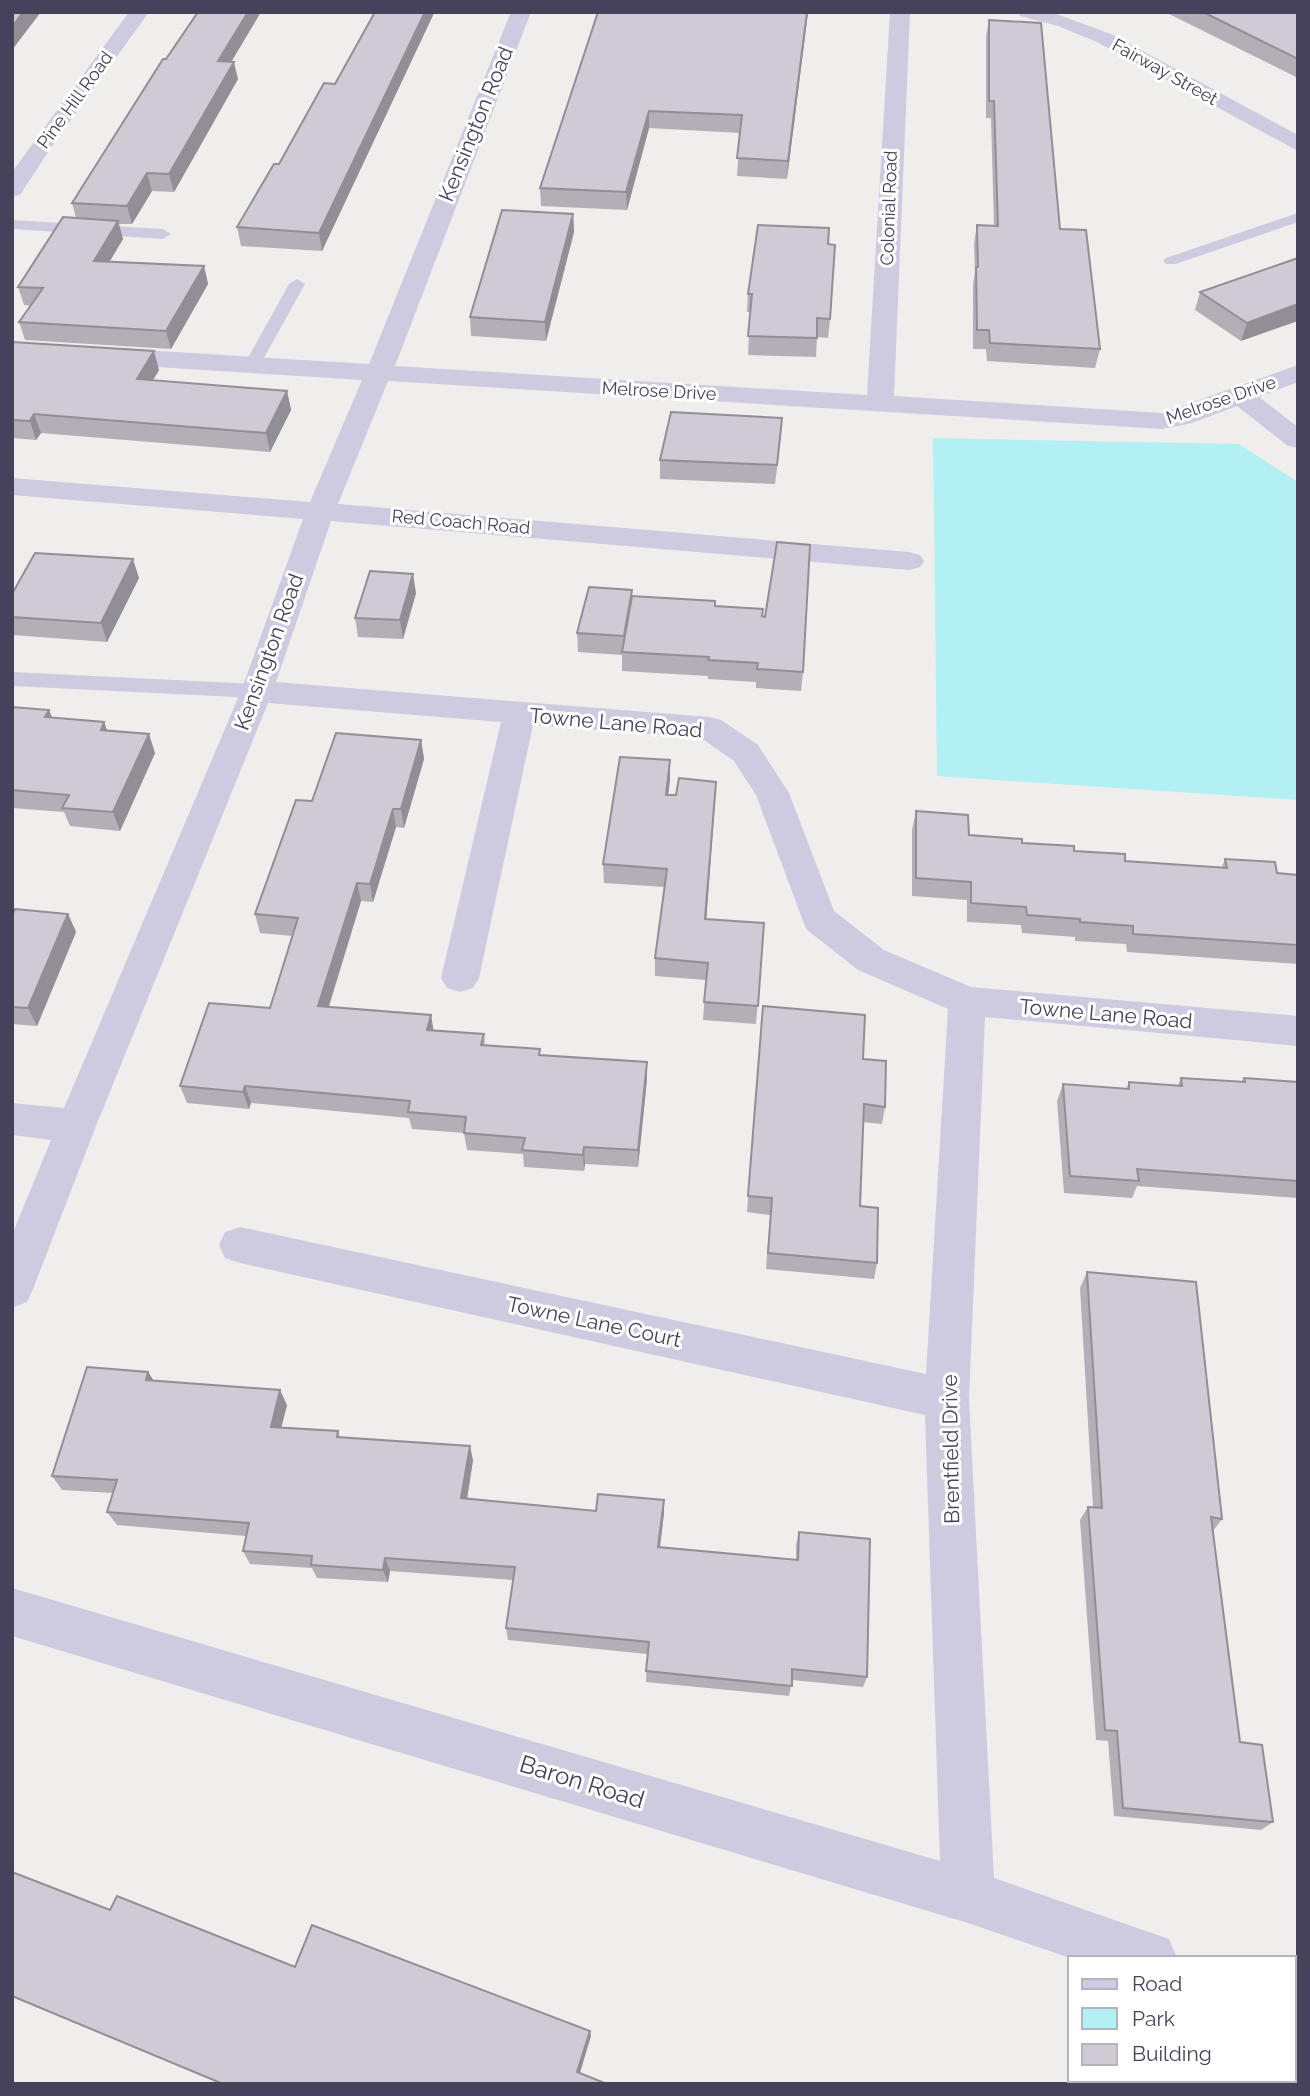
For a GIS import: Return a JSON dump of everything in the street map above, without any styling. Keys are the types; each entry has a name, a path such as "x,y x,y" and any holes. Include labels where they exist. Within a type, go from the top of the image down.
{"street":[{"name":"Pine Hill Road","path":"12,190 40,147 139,12"},
{"name":"Kensington Road","path":"12,1289 76,1125 257,691 321,510 521,12"},
{"name":"Colonial Road","path":"880,404 900,12"},
{"name":"Fairway Street","path":"1027,12 1065,22 1104,38 1298,144"},
{"name":"Melrose Drive","path":"12,350 1161,421 1182,417 1298,373"},
{"path":"1241,396 1298,440"},
{"name":"Red Coach Road","path":"12,486 909,561"},
{"name":"Towne Lane Road","path":"257,691 519,715 709,728 746,753 772,793 819,919 871,960 967,1002 1298,1031"},
{"path":"460,978 519,715"},
{"name":"Brentfield Drive","path":"967,1002 947,1399 968,1896"},
{"path":"12,1119 76,1125"},
{"name":"Towne Lane Court","path":"240,1245 947,1399"},
{"name":"Baron Road","path":"12,1612 968,1896 1144,1956"}],"lane":[{"path":"1171,261 1298,217"},
{"path":"12,224 163,234"},
{"path":"252,365 297,284"},
{"path":"12,679 257,691"}],"green space":[{"path":"933,438 1239,444 1298,482 1298,800 937,776"}],"building":[{"path":"12,12 23,12 12,27"},
{"path":"198,12 248,12 218,61 234,62 169,174 147,173 127,206 72,203 163,59 166,59"},
{"path":"375,12 425,12 319,233 237,227 274,164 279,164 324,83 335,84"},
{"path":"598,12 807,12 788,161 737,158 742,115 649,111 626,192 540,188"},
{"path":"1203,12 1298,12 1298,59"},
{"path":"989,20 1041,23 1060,229 1086,230 1100,349 990,343 989,330 977,330 977,225 998,226 994,101 989,101"},
{"path":"502,210 573,214 545,322 470,317"},
{"path":"63,217 118,221 94,261 204,266 166,331 19,322 43,288 18,287"},
{"path":"758,225 829,228 828,244 835,245 830,319 817,318 817,338 748,336 752,294 748,294"},
{"path":"1298,258 1298,304 1247,323 1200,292"},
{"path":"12,342 154,351 137,379 287,391 266,433 34,414 30,421 12,420"},
{"path":"671,412 782,418 777,465 660,460"},
{"path":"777,542 810,545 803,672 757,669 758,663 708,660 709,657 622,652 632,596 715,601 715,606 763,609 762,616 765,617"},
{"path":"35,553 133,559 101,623 12,617 12,594"},
{"path":"370,571 413,574 400,620 355,618"},
{"path":"589,587 632,590 624,636 577,633"},
{"path":"12,707 49,710 45,717 104,722 101,730 149,734 113,812 62,808 69,795 12,790"},
{"path":"336,733 421,740 401,809 393,809 370,884 357,883 318,1006 431,1015 427,1030 484,1034 481,1045 540,1049 539,1055 647,1062 638,1150 584,1147 583,1155 522,1150 525,1138 464,1133 466,1117 408,1112 410,1101 245,1086 243,1092 180,1086 209,1003 270,1008 298,918 255,914 296,800 312,801"},
{"path":"620,757 670,760 666,795 676,795 679,778 716,782 705,919 764,923 758,1006 704,1002 708,963 655,958 667,869 603,864"},
{"path":"916,811 968,815 969,835 1022,839 1022,843 1074,846 1074,851 1125,854 1125,861 1227,868 1225,859 1275,862 1277,873 1298,875 1298,945 1133,934 1133,926 1027,915 1026,907 971,903 971,882 916,878"},
{"path":"15,909 68,914 28,1008 12,1007 12,915"},
{"path":"763,1006 865,1015 863,1059 886,1061 885,1107 864,1104 860,1206 878,1208 877,1263 768,1253 772,1198 748,1196"},
{"path":"1181,1078 1245,1082 1244,1078 1298,1082 1298,1181 1137,1169 1139,1181 1070,1176 1063,1084 1129,1089 1129,1082 1182,1086"},
{"path":"1087,1272 1196,1282 1222,1519 1211,1517 1240,1742 1262,1745 1273,1822 1123,1808 1117,1731 1105,1730 1088,1507 1102,1508"},
{"path":"87,1367 148,1372 146,1380 280,1390 271,1427 338,1431 337,1437 470,1446 461,1498 596,1511 598,1494 664,1500 658,1547 798,1560 799,1532 870,1539 867,1677 792,1669 792,1686 646,1671 649,1642 506,1628 515,1567 385,1558 383,1570 311,1565 312,1556 243,1551 249,1523 107,1512 117,1480 52,1476"},
{"path":"12,1872 110,1910 117,1896 295,1967 312,1925 590,2031 577,2072 607,2084 223,2084 12,1996"}]}
